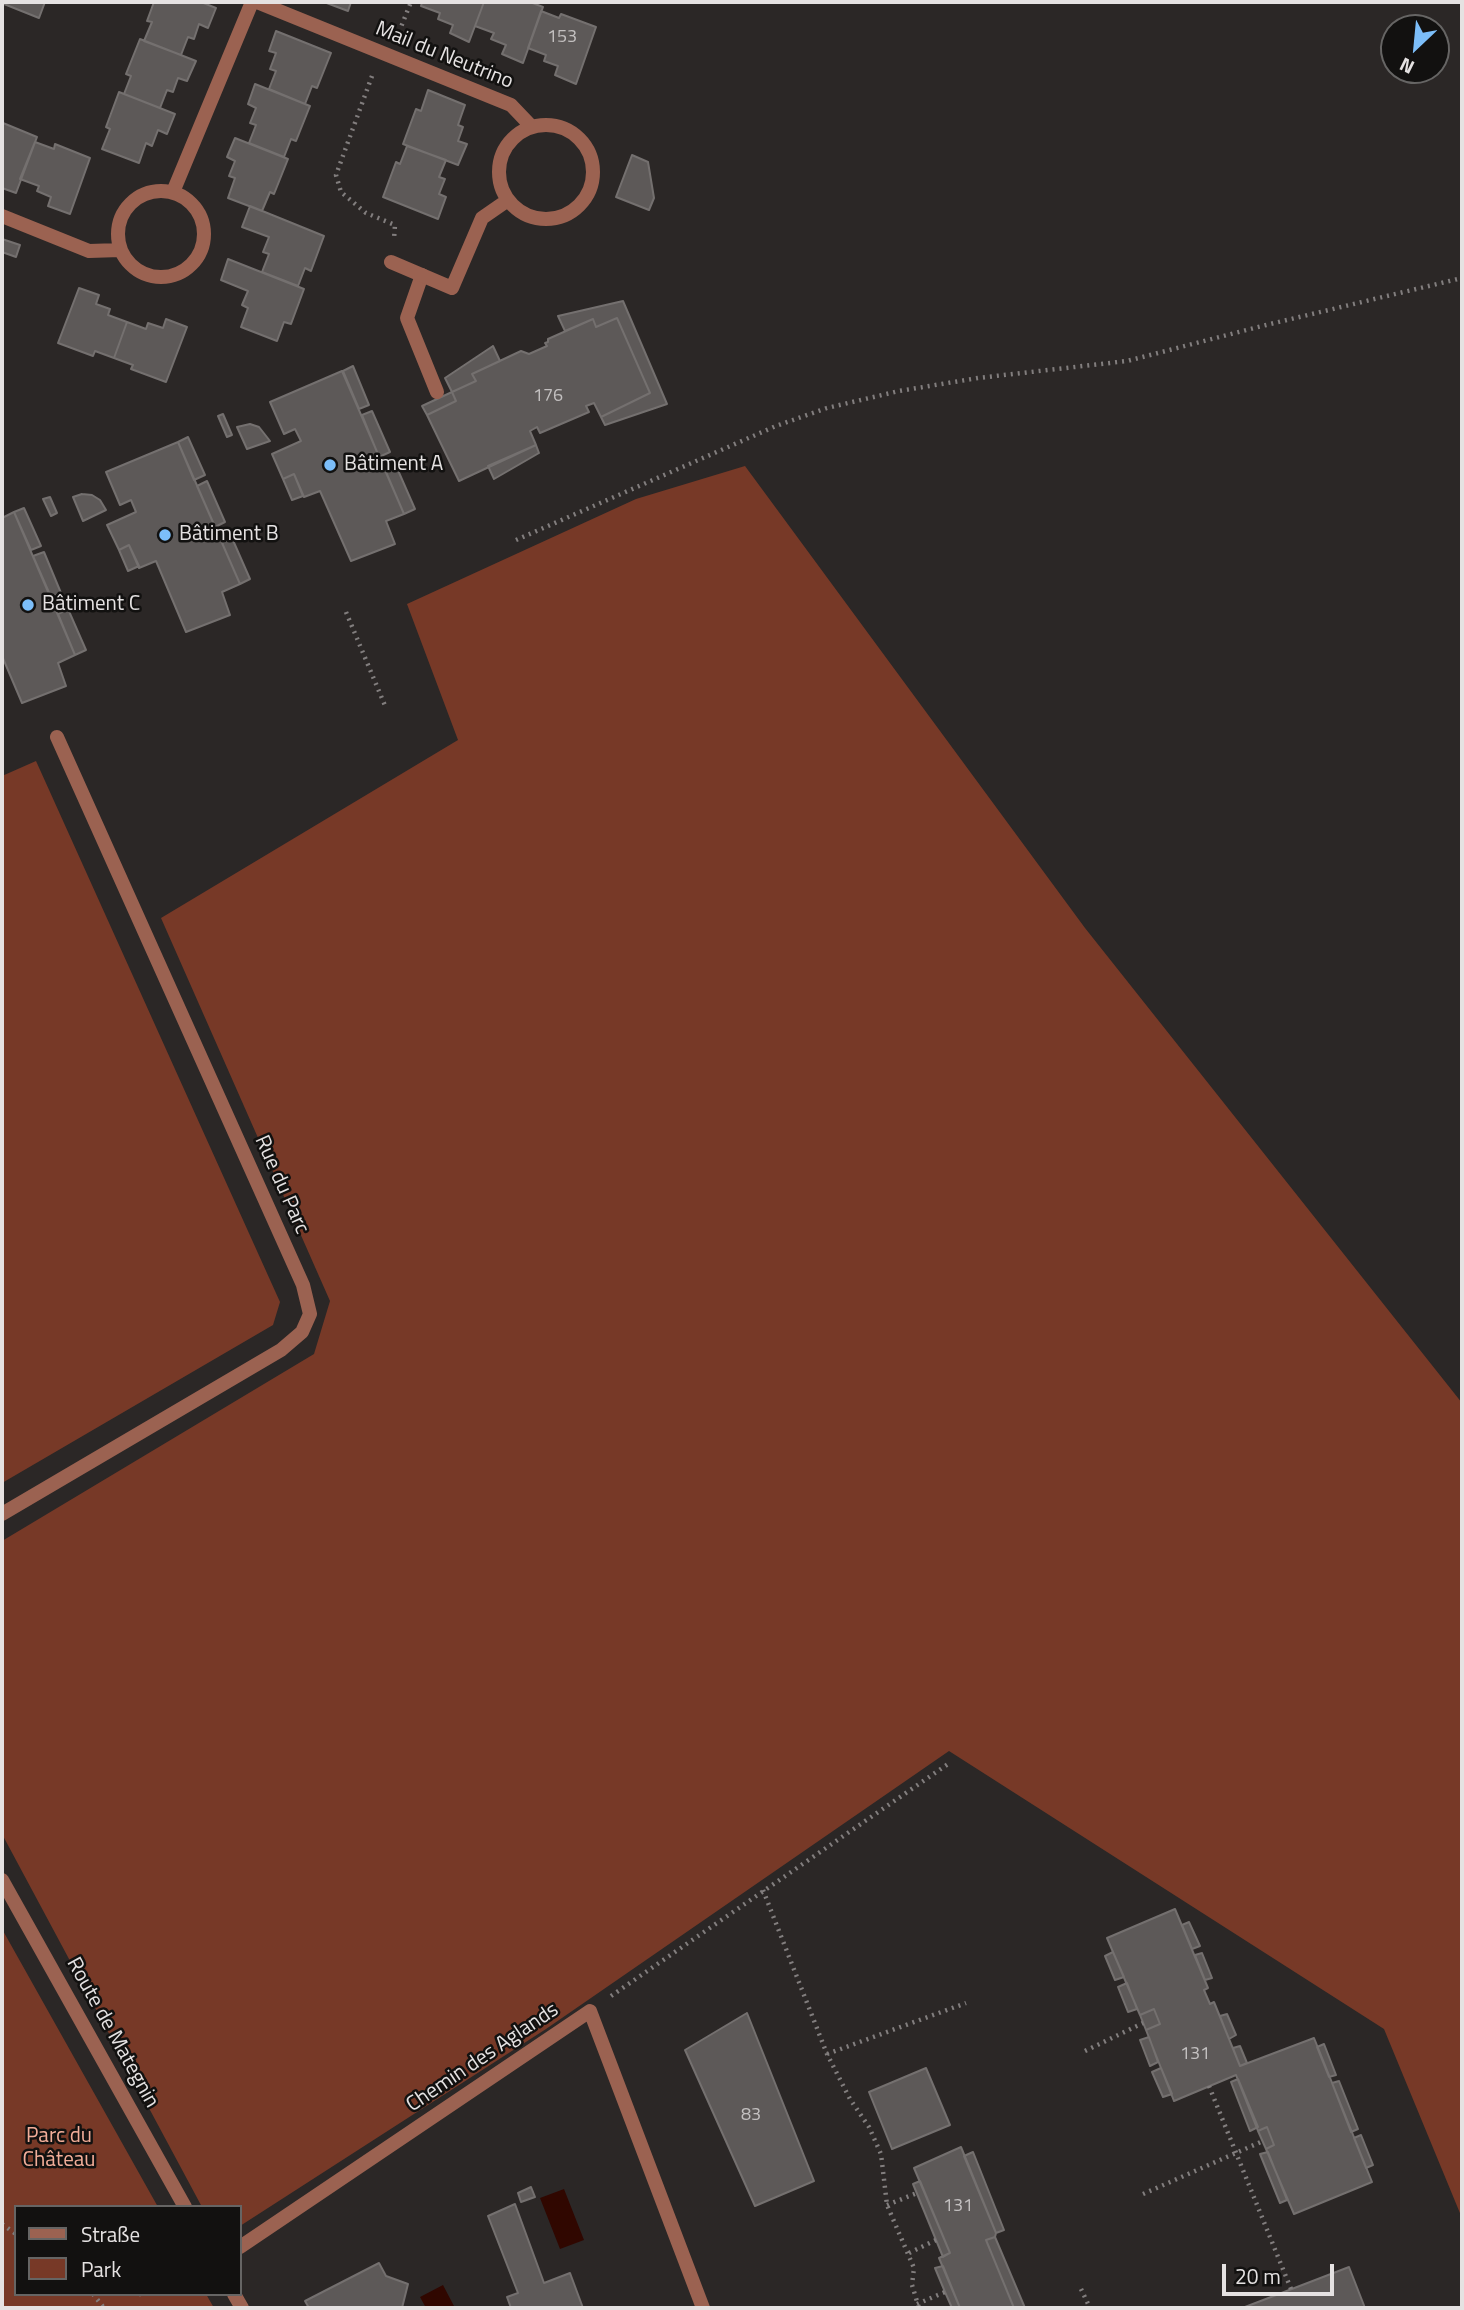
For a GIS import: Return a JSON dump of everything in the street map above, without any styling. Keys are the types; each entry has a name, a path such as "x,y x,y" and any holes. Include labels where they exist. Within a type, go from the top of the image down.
{"street":[{"name":"Mail du Neutrino","path":"173,192 255,2 511,105 531,126"},
{"path":"547,124 563,128 576,136 587,148 592,163 592,179 587,194 578,206 565,215 549,219 533,218 519,211 508,200 500,183 498,165 504,149 516,135 531,126 547,124"},
{"path":"173,192 189,200 200,214 205,231 203,249 194,264 180,274 162,278 145,275 130,265 120,250 117,236 124,210 146,193 173,192"},
{"path":"391,262 452,288 482,218 508,200"},
{"path":"2,216 89,251 120,250"},
{"path":"422,275 407,318 437,392"},
{"name":"Rue du Parc","path":"2,1514 281,1350 302,1332 310,1314 303,1285 57,737"},
{"name":"Route de Mategnin","path":"2,1880 184,2205"},
{"name":"Chemin des Aglands","path":"242,2246 590,2011 703,2308"}],"path":[{"path":"380,53 336,175 341,192 366,213 395,225 391,262"},
{"path":"516,540 776,426 827,408 899,391 978,378 1127,361 1462,278"},
{"path":"346,612 386,708"},
{"path":"590,2011 948,1764"},
{"path":"763,1890 827,2054 850,2099 869,2127 881,2154 887,2205 914,2268 912,2285 918,2306 945,2292"},
{"path":"827,2054 966,2003"},
{"path":"1085,2051 1143,2023"},
{"path":"1209,2086 1291,2289"},
{"path":"1143,2194 1263,2141"},
{"path":"887,2205 917,2193"},
{"path":"909,2253 936,2240"},
{"path":"1081,2288 1090,2308"}],"green space":[{"path":"745,466 1085,928 1462,1403 1462,2218 1384,2029 949,1751 546,2029 242,2225 242,2205 201,2205 2,1834 2,1541 314,1354 330,1301 161,918 458,740 407,604 636,499"},
{"path":"36,761 280,1302 273,1325 2,1483 2,776"},
{"name":"Parc du Château","path":"2,1929 157,2205 14,2205 14,2296 207,2296 214,2308 2,2308"}],"shaded area":[{"path":"564,2189 584,2240 560,2249 540,2198"},
{"path":"443,2285 455,2308 426,2308 420,2297"}],"building":[{"path":"45,2 39,18 4,4"},
{"path":"154,2 201,2 216,8 208,28 199,24 194,39 188,37 181,55 144,41 152,22 147,21"},
{"path":"324,2 351,2 348,11"},
{"path":"422,2 484,2 469,42 450,33 453,25 438,19 440,13 421,6"},
{"path":"484,2 530,2 543,7 523,63 502,54 506,45 491,39 494,33 475,26"},
{"path":"541,11 559,18 561,14 596,27 576,84 555,75 558,66 544,61 546,55 528,48"},
{"path":"276,31 331,53 317,88 312,86 305,104 269,89 276,71 270,69 276,53 269,51"},
{"path":"140,39 196,61 187,81 178,78 173,92 167,90 160,108 124,94 131,76 126,74"},
{"path":"255,84 310,106 296,141 291,139 284,157 249,143 256,125 250,123 256,108 248,104"},
{"path":"428,90 465,105 458,125 463,127 458,141 467,144 458,165 403,144 416,109 421,111"},
{"path":"119,92 175,114 167,134 158,130 152,146 146,143 139,163 102,149 110,129 106,127"},
{"path":"3,123 37,137 16,193 2,188"},
{"path":"235,138 288,159 274,194 270,192 262,211 228,198 235,178 229,176 235,161 227,157"},
{"path":"35,142 54,149 55,144 90,158 70,214 48,206 51,197 37,191 39,186 20,179"},
{"path":"407,146 446,160 439,177 445,179 439,194 446,197 438,219 383,197 396,162 400,164"},
{"path":"632,155 648,162 654,198 649,210 616,197"},
{"path":"250,206 324,236 311,271 305,268 298,286 262,272 269,254 263,252 269,237 242,227"},
{"path":"2,239 20,245 16,257 2,252"},
{"path":"228,259 304,289 291,324 284,322 277,341 241,327 248,308 242,305 248,291 221,280"},
{"path":"79,288 99,295 96,304 110,309 108,315 127,322 114,358 95,351 93,356 58,343"},
{"path":"623,301 667,404 605,425 601,417 650,393 617,318 596,327 593,319 565,331 558,316"},
{"path":"617,318 650,393 601,417 594,403 586,406 589,412 540,433 537,427 530,431 536,445 459,481 427,415 456,401 452,392 476,381 472,374 521,351 529,354 547,346 545,343 548,339 593,319 596,327"},
{"path":"166,319 187,327 166,382 131,369 133,365 114,358 127,322 146,329 148,323 163,328"},
{"path":"493,346 500,361 472,374 476,381 452,392 445,378"},
{"path":"353,366 369,405 359,409 343,371"},
{"name":"Bâtiment A","path":"342,371 404,514 386,521 395,544 351,561 320,491 304,497 294,474 283,479 272,454 301,441 295,429 284,434 270,402"},
{"path":"452,392 456,401 427,415 422,406"},
{"path":"372,411 390,452 379,457 362,415"},
{"path":"223,414 232,435 227,437 218,416"},
{"path":"250,424 259,427 270,441 247,449 237,427"},
{"path":"188,437 205,475 194,480 178,442"},
{"name":"Bâtiment B","path":"178,442 240,584 222,592 230,615 186,632 156,561 139,568 129,545 119,550 107,525 136,512 131,500 120,505 106,472"},
{"path":"536,445 539,453 494,479 488,466"},
{"path":"397,468 415,509 404,514 386,472"},
{"path":"294,474 303,496 292,500 283,479"},
{"path":"207,481 225,522 215,527 197,486"},
{"path":"92,495 100,500 106,510 83,521 73,497"},
{"path":"50,497 57,513 51,516 43,499"},
{"path":"24,508 41,546 31,550 14,512"},
{"name":"Bâtiment C","path":"14,512 75,655 58,663 66,686 22,703 2,656 2,518"},
{"path":"232,538 250,579 240,584 222,543"},
{"path":"129,545 139,566 128,571 119,550"},
{"path":"44,552 61,593 51,597 33,556"},
{"path":"68,609 86,650 75,655 58,614"},
{"path":"1175,1909 1208,1988 1204,1990 1210,2004 1214,2002 1240,2066 1314,2038 1372,2182 1294,2214 1266,2149 1274,2145 1267,2127 1258,2131 1236,2075 1174,2101 1146,2030 1160,2024 1154,2009 1140,2015 1107,1938"},
{"path":"1189,1922 1200,1946 1192,1949 1182,1925"},
{"path":"1113,1952 1124,1977 1115,1980 1105,1956"},
{"path":"1202,1953 1212,1978 1205,1980 1195,1955"},
{"path":"1127,1983 1137,2009 1128,2012 1118,1987"},
{"path":"1154,2009 1160,2024 1146,2030 1140,2015"},
{"path":"747,2013 814,2181 755,2206 685,2050"},
{"path":"1227,2014 1236,2035 1229,2039 1220,2016"},
{"path":"1149,2037 1158,2062 1150,2066 1140,2040"},
{"path":"1324,2044 1336,2075 1329,2077 1317,2047"},
{"path":"1240,2046 1247,2063 1240,2066 1233,2048"},
{"path":"926,2068 950,2125 892,2149 869,2092"},
{"path":"1161,2068 1172,2094 1163,2097 1152,2072"},
{"path":"1238,2079 1258,2127 1250,2131 1231,2082"},
{"path":"1339,2081 1358,2129 1351,2132 1332,2083"},
{"path":"1267,2127 1274,2145 1266,2149 1258,2131"},
{"path":"1361,2135 1373,2165 1366,2168 1354,2138"},
{"path":"961,2147 996,2233 995,2237 986,2240 1014,2308 960,2308 939,2258 950,2253 914,2168"},
{"path":"973,2152 1004,2230 996,2233 964,2156"},
{"path":"1268,2152 1287,2200 1280,2203 1260,2154"},
{"path":"920,2181 950,2253 943,2257 913,2184"},
{"path":"531,2187 535,2197 521,2202 518,2193"},
{"path":"515,2204 544,2283 570,2273 583,2308 511,2308 507,2297 518,2293 488,2216"},
{"path":"995,2237 1025,2308 1014,2308 986,2240"},
{"path":"379,2263 386,2276 408,2284 402,2308 309,2308 305,2301"},
{"path":"943,2266 960,2308 952,2308 935,2268"},
{"path":"1349,2267 1365,2308 1245,2307"}],"place":[{"name":"Bâtiment A","path":"330,465"},
{"name":"Bâtiment B","path":"165,535"},
{"name":"Bâtiment C","path":"28,605"}]}
